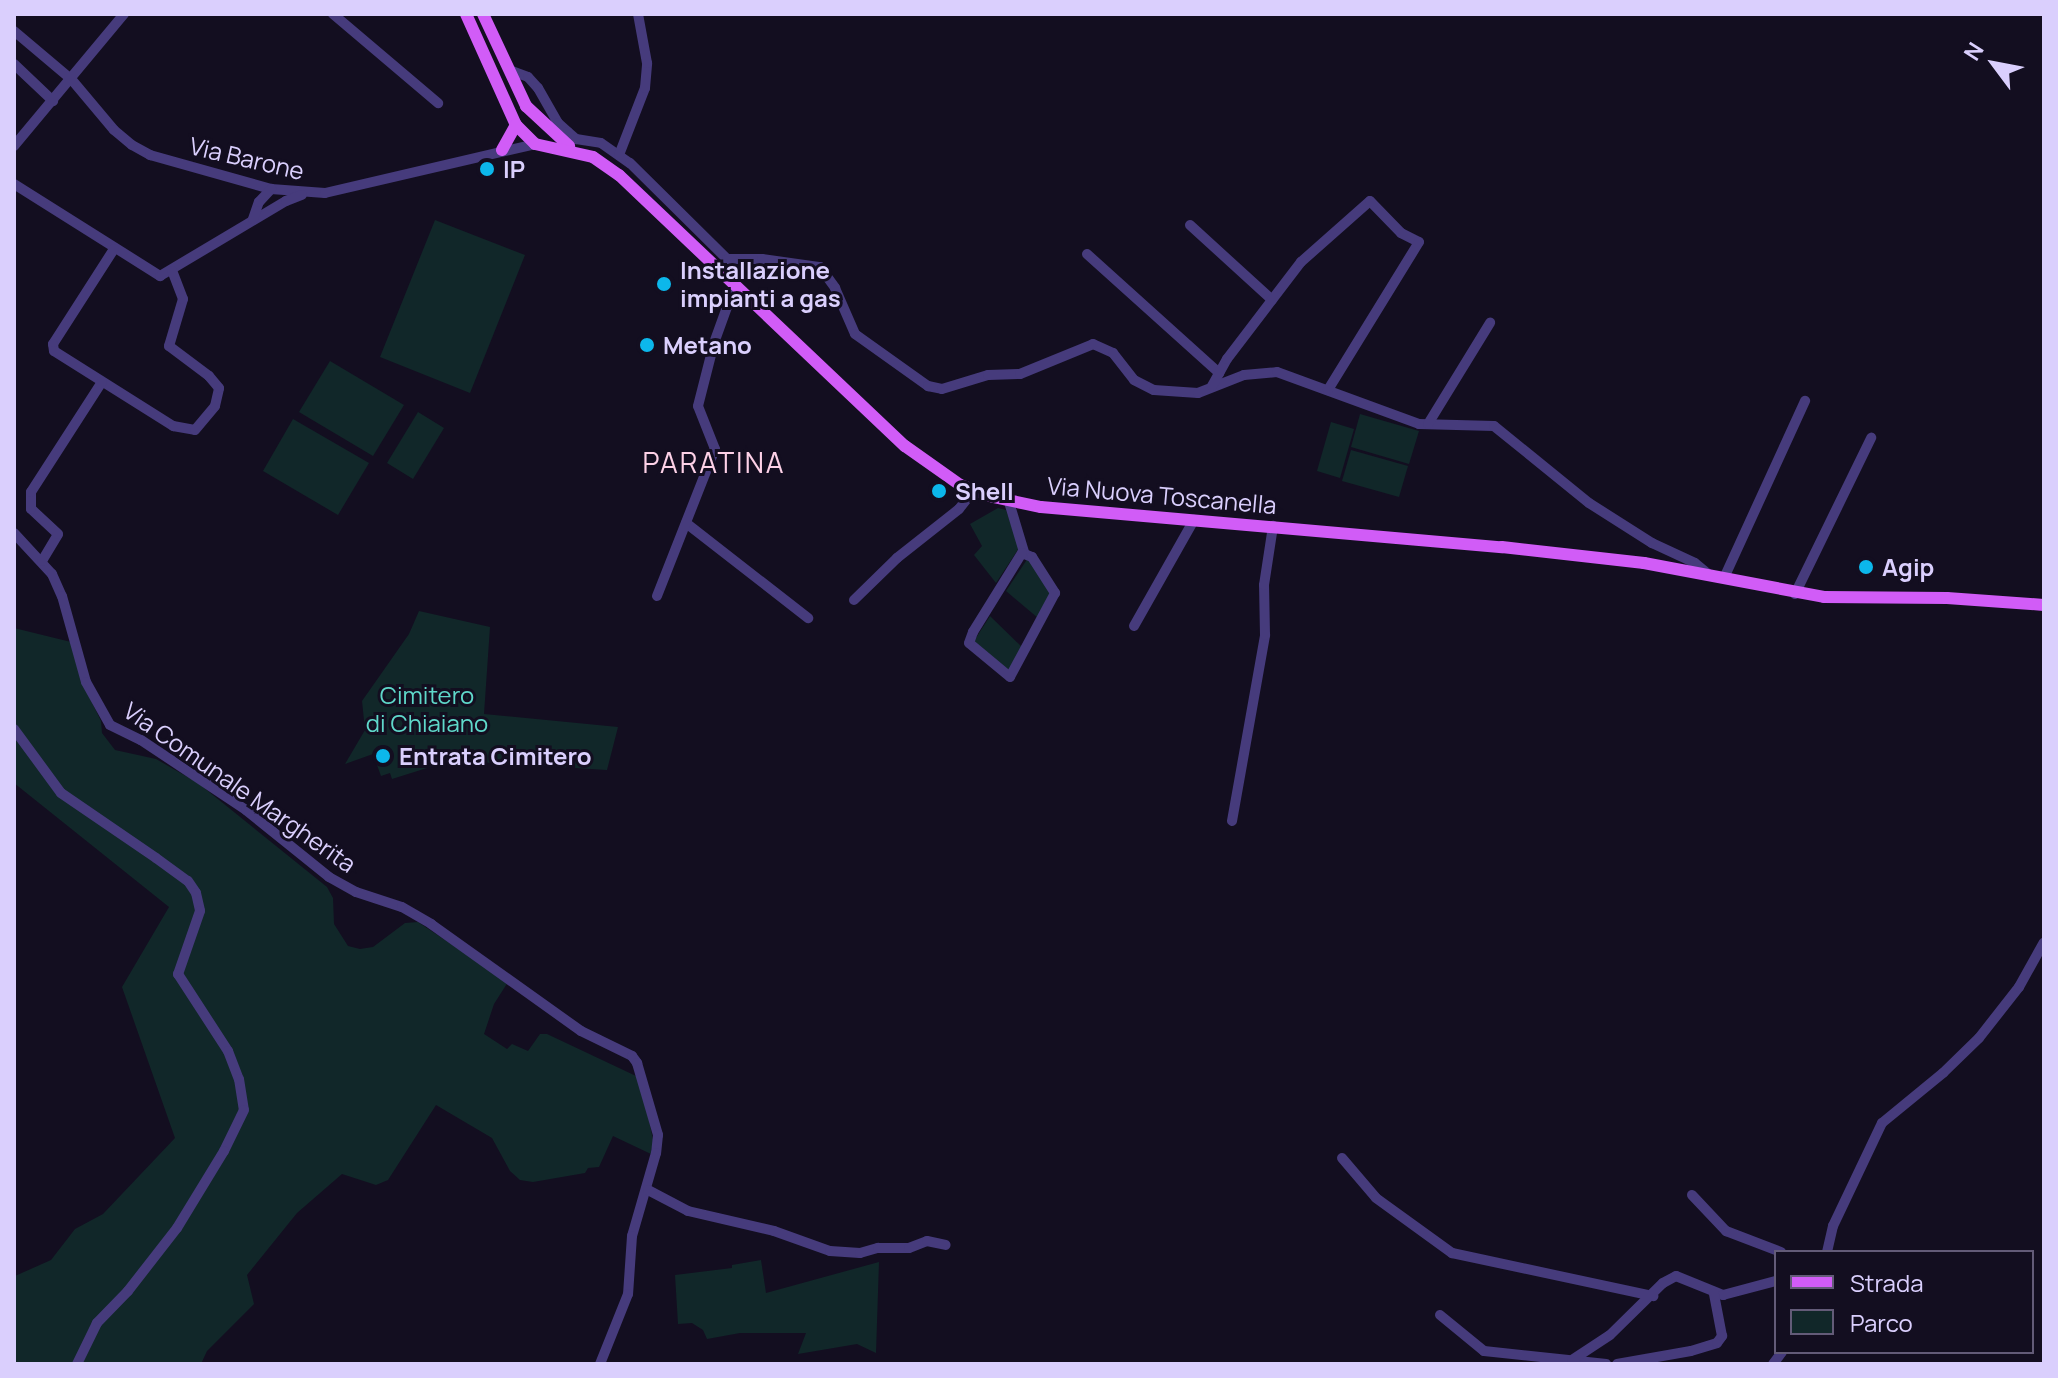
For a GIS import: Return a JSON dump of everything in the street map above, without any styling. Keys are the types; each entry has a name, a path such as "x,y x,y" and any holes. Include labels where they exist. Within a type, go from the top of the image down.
{"main road":[{"path":"466,14 516,125 535,144"},
{"path":"483,14 538,130 535,144"},
{"name":"Via Nuova Toscanella","path":"530,111 562,142 619,175 905,446 941,473 974,490 1009,502 1502,547 1708,574 1795,594 1947,598 2044,605"},
{"path":"502,150 516,125"},
{"name":"Via Nuova Toscanella","path":"535,144 579,152"}],"street":[{"path":"14,146 124,14"},
{"path":"333,14 438,103"},
{"path":"619,155 645,88 647,63 638,14"},
{"name":"Via Barone","path":"14,31 72,80 114,130 132,145 150,155 271,189 304,194 325,193 535,144"},
{"path":"14,64 53,101"},
{"path":"509,70 528,77 558,123 576,139 601,143 619,155 727,259 762,259 820,267 835,288 855,334 928,386 942,389 988,375 1020,374 1093,344 1113,353 1134,380 1154,390 1198,393 1244,375 1277,372 1419,424 1494,426 1589,503 1652,543 1695,563 1708,574"},
{"path":"530,111 544,99"},
{"path":"251,183 259,202"},
{"path":"14,184 155,275 172,271 265,213 304,194"},
{"path":"253,221 259,202 271,189 274,196 265,213"},
{"path":"1212,386 1301,262 1370,201 1401,233 1419,242 1328,390"},
{"path":"1190,225 1272,300"},
{"path":"114,249 52,347 56,353 180,429 198,428 211,413 220,395 218,385 169,346 183,299 172,271"},
{"path":"1087,254 1219,373"},
{"path":"657,596 715,449 698,406 714,343 735,285"},
{"path":"1428,424 1490,323"},
{"path":"42,561 58,534 31,509 31,492 102,382"},
{"path":"1724,578 1805,401"},
{"path":"1795,594 1871,438"},
{"path":"854,600 897,558 959,509 974,490"},
{"path":"1009,502 1024,552 1053,585 1055,593 1010,677 969,643 1024,552"},
{"path":"1134,626 1194,520"},
{"path":"686,523 808,618"},
{"path":"1232,821 1265,635 1264,585 1273,526"},
{"name":"Via Comunale Margherita","path":"14,533 42,561 62,596 86,682 110,725 141,740 246,810 329,877 356,892 402,907 581,1031 632,1056 644,1079 658,1135 648,1190 638,1208 632,1236 628,1294 600,1364"},
{"path":"14,729 61,793 188,881 196,893 200,911 178,974 228,1051 243,1097 244,1110 235,1131 198,1194 135,1282 97,1323 77,1364"},
{"path":"1827,1250 1833,1226 1882,1123 1943,1073 1979,1038 2019,987 2044,942"},
{"path":"1342,1158 1376,1198 1452,1253 1653,1296"},
{"path":"648,1190 688,1211 774,1231 830,1251 860,1253 870,1249 909,1248 927,1241 946,1245"},
{"path":"1692,1195 1726,1231 1776,1250"},
{"path":"1572,1360 1610,1335 1663,1283 1676,1276 1698,1283 1714,1294 1722,1336 1717,1343 1617,1364"},
{"path":"1714,1294 1774,1281"},
{"path":"1440,1315 1470,1343 1484,1351 1606,1364"}],"green space":[{"path":"435,220 525,255 470,393 380,357"},
{"path":"330,361 404,405 373,456 299,412"},
{"path":"418,412 444,428 413,479 387,463"},
{"path":"1360,414 1419,431 1409,464 1351,447"},
{"path":"293,419 369,463 338,515 263,471"},
{"path":"1331,422 1354,429 1340,478 1317,471"},
{"path":"1351,450 1408,466 1399,497 1342,481"},
{"path":"998,508 1006,510 1019,548 996,583 974,555 982,546 970,524"},
{"path":"1028,558 1052,590 1038,618 1006,591"},
{"name":"Cimitero di Chiaiano","path":"419,611 490,627 484,714 618,727 607,770 463,761 443,763 392,779 390,773 381,776 373,754 345,764 365,730 362,701 409,634"},
{"path":"990,616 1023,648 1011,672 974,641"},
{"path":"14,628 71,642 82,682 101,721 102,733 115,750 156,759 198,783 327,887 333,898 334,924 348,946 360,949 373,947 405,923 418,922 508,982 494,1004 484,1034 507,1049 512,1044 528,1051 540,1034 547,1034 636,1076 642,1084 653,1140 651,1154 613,1136 599,1167 588,1168 585,1173 533,1182 520,1180 510,1171 492,1138 436,1105 388,1180 376,1185 342,1174 297,1213 247,1275 254,1304 207,1351 201,1364 14,1364 15,1276 51,1260 75,1229 103,1214 175,1138 122,987 169,907 14,783"},
{"path":"761,1260 766,1293 879,1262 876,1353 857,1344 798,1354 806,1333 740,1333 707,1339 703,1330 692,1323 678,1324 675,1275 732,1268 732,1265"}],"place":[{"name":"IP","path":"487,169"},
{"name":"Installazione impianti a gas","path":"664,284"},
{"name":"Metano","path":"647,345"},
{"name":"Shell","path":"939,491"},
{"name":"Agip","path":"1866,567"},
{"name":"Entrata Cimitero","path":"383,756"}],"district":[{"name":"PARATINA","path":"714,462"}]}
